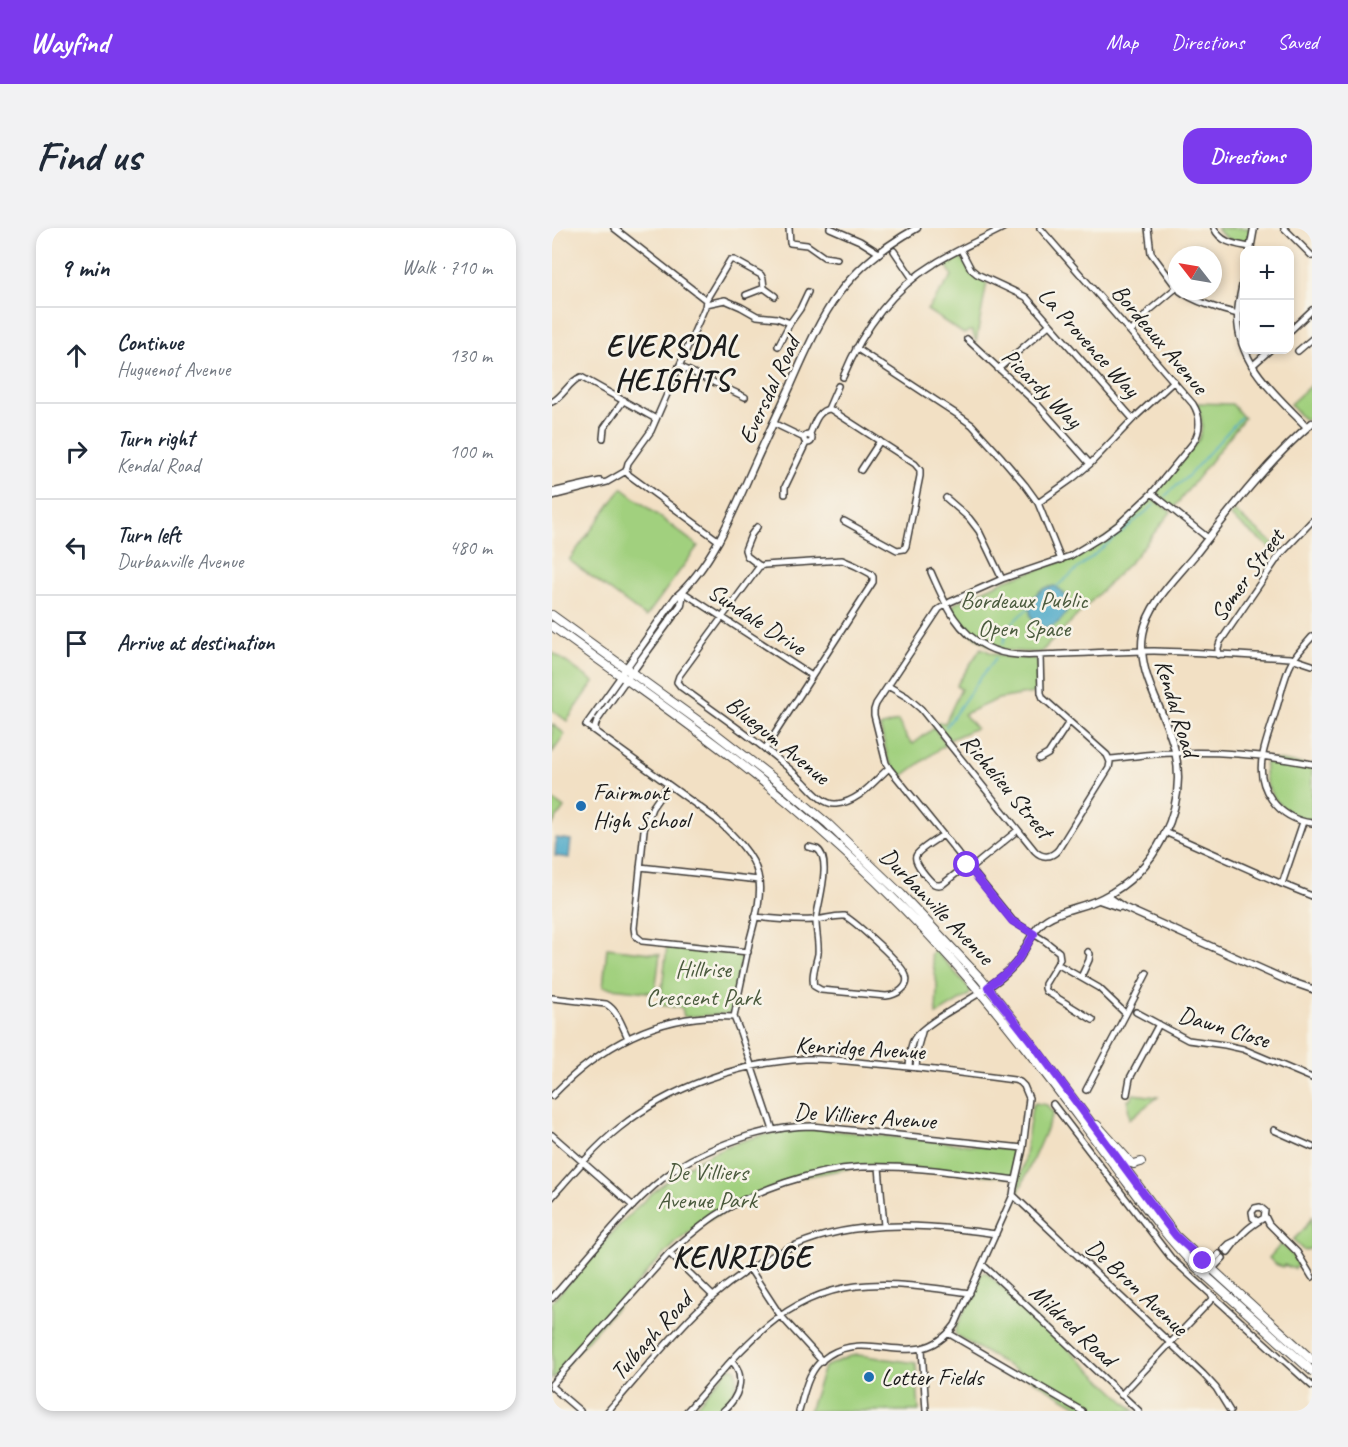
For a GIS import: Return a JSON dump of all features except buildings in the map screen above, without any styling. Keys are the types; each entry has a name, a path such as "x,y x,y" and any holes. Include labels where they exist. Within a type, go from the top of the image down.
{"main road":[{"name":"Durbanville Avenue","path":"552,615 750,760 828,824 902,894 1036,1048 1176,1236 1312,1360"},
{"name":"Durbanville Avenue","path":"552,626 755,775 822,831 910,915 984,990 1172,1241 1204,1274 1312,1371"},
{"path":"1077,1105 1090,1116 1129,1161 1134,1164 1141,1162"}],"street":[{"path":"614,228 706,302 725,300 757,316 777,318 790,323"},
{"path":"789,228 790,243 807,245 824,257 837,259"},
{"path":"830,228 840,230 879,253"},
{"name":"Eversdal Road","path":"623,678 676,597 683,592 719,541 827,311 852,278 879,253 917,228"},
{"path":"843,376 874,318 913,279 932,265 1003,228"},
{"name":"Bordeaux Avenue","path":"946,604 1002,579 1061,560 1107,534 1152,493 1193,443 1199,428 1196,408 1040,228"},
{"path":"1148,228 1151,253 1168,276"},
{"path":"1214,228 1227,242 1240,246"},
{"path":"1251,246 1254,228"},
{"path":"1284,228 1312,256"},
{"name":"La Provence Way","path":"961,250 974,272 1024,295 1134,419"},
{"path":"894,251 913,279"},
{"path":"719,541 629,475 626,471 627,463 651,431 706,302 728,261 731,260 761,275 764,288"},
{"path":"746,295 764,288"},
{"path":"764,288 775,296"},
{"path":"778,346 808,292"},
{"path":"1131,332 1150,310 1168,296"},
{"path":"1199,300 1238,314"},
{"path":"1241,300 1238,314 1246,355 1266,384 1310,428"},
{"path":"1294,327 1312,310"},
{"path":"998,369 1050,324"},
{"name":"Picardy Way","path":"967,339 1036,404 1090,464"},
{"path":"1298,351 1312,339"},
{"path":"856,348 972,425 1025,484 1038,503 1061,560"},
{"path":"1252,366 1266,354"},
{"path":"679,366 745,397"},
{"path":"552,402 581,377 656,418"},
{"path":"1038,503 1090,464 1174,381"},
{"path":"828,409 838,386"},
{"path":"603,438 604,428 624,400"},
{"path":"785,494 785,487 820,414 823,410 832,410 915,464 919,467 920,472 905,548 902,550 897,550 844,520"},
{"path":"773,423 807,439"},
{"name":"Kendal Road","path":"912,1067 912,1042 915,1037 1006,973 1016,963 1040,925 1048,918 1107,896 1121,887 1148,861 1166,832 1176,791 1177,773 1169,731 1145,672 1142,652 1144,629 1154,607 1256,479 1310,428"},
{"path":"861,470 880,441"},
{"path":"552,496 607,482 626,471"},
{"path":"552,492 613,479"},
{"path":"1152,493 1208,538"},
{"path":"946,498 964,513 979,531 1002,579"},
{"name":"Somer Street","path":"1218,655 1220,642 1279,556 1312,521"},
{"path":"757,527 745,549 747,556 760,566 842,560 873,577 873,582 765,749"},
{"path":"722,617 760,566"},
{"path":"931,572 949,612 968,634 987,648 998,652 1040,655 1142,652 1294,659 1312,664"},
{"name":"Sundale Drive","path":"683,592 812,676"},
{"path":"946,604 936,611 876,704 874,712 886,763 1012,921 1059,952 1058,963 1045,984 1045,990 1093,1020"},
{"name":"Bluegum Avenue","path":"722,617 679,676 677,682 681,687 765,749 825,801 833,804 841,803 862,794 889,768"},
{"path":"1312,637 1294,659 1288,673 1262,755 1263,781 1268,796 1283,812 1303,822 1312,823"},
{"path":"1040,655 1042,697 1110,759 1175,753 1262,755 1312,764"},
{"path":"623,678 586,725 716,819 733,835 756,867 759,891 734,1017 773,1130"},
{"path":"597,733 595,727 597,721 623,678"},
{"name":"Richelieu Street","path":"888,686 907,697 921,709 1039,855 1048,856 1056,852 1108,768 1110,759"},
{"path":"1039,759 1048,754 1068,722"},
{"path":"668,785 652,808 644,830 634,935 642,941 748,952"},
{"path":"1282,884 1303,822"},
{"path":"943,835 918,853 915,858 917,864 933,883 939,885 969,867 1018,830"},
{"path":"1166,832 1312,896"},
{"path":"755,917 791,921 816,920 834,916 848,918 904,971 907,977 903,989 895,995 886,996 821,990 816,987 812,979 818,947 816,920 824,877 824,864 820,852 808,847"},
{"path":"640,867 759,880"},
{"path":"1121,887 1120,899 1124,908"},
{"path":"1107,896 1124,908"},
{"path":"1098,900 1124,908 1286,980 1312,989"},
{"path":"1081,977 1090,958 1088,951"},
{"path":"1058,963 1101,990 1126,1014"},
{"path":"1086,1089 1147,973"},
{"path":"552,1005 555,998 606,1004 616,1014 628,1038"},
{"name":"Dawn Close","path":"1136,1012 1190,1041 1243,1049 1312,1078"},
{"path":"552,1096 589,1062 628,1038 655,1027 695,1017 734,1017"},
{"name":"Dawn Close","path":"1127,1094 1130,1078 1158,1024"},
{"name":"Kenridge Avenue","path":"552,1197 618,1128 653,1105 695,1083 752,1066 793,1061 818,1059 912,1067 1020,1082 1026,1088 1029,1098 1023,1148"},
{"path":"1053,1104 1172,1259 1312,1386"},
{"name":"De Villiers Avenue","path":"552,1298 633,1206 663,1179 687,1162 731,1141 796,1126 820,1126 1023,1148"},
{"path":"1274,1130 1312,1147"},
{"path":"552,1135 633,1206"},
{"path":"799,1411 808,1380 814,1369 836,1351 870,1345 897,1349 922,1349 948,1333 957,1321 1013,1195 1023,1148"},
{"path":"580,1411 552,1385 669,1253 717,1215 766,1190 798,1179 860,1167 918,1169 1016,1180"},
{"path":"879,1167 884,1226"},
{"name":"De Bron Avenue","path":"1013,1195 1210,1382 1230,1411"},
{"path":"1226,1251 1259,1218 1269,1224 1292,1246 1312,1277"},
{"name":"Tulbagh Road","path":"608,1411 688,1320 713,1296 750,1269 778,1253 814,1239 849,1230 884,1226 927,1226 996,1234"},
{"path":"669,1253 713,1296"},
{"path":"1204,1274 1221,1256"},
{"name":"Mildred Road","path":"982,1264 1138,1411"},
{"path":"750,1269 780,1315 822,1361"},
{"path":"687,1411 757,1334 780,1315 820,1294 867,1285 898,1285 970,1293"},
{"path":"1121,1395 1214,1297"},
{"path":"948,1333 1082,1411"},
{"path":"922,1349 927,1411"},
{"path":"723,1411 734,1399 739,1385 738,1369 732,1361"}],"green space":[{"path":"1217,228 1251,228 1248,240 1243,243 1228,238"},
{"path":"957,256 962,258 971,273 987,282 976,342 972,331 964,334 927,310 952,276 945,262"},
{"path":"1312,384 1312,418 1307,420 1302,418 1290,404"},
{"path":"1196,403 1232,404 1244,418 1174,508 1161,498 1159,489 1199,439 1202,421"},
{"path":"622,488 698,546 646,617 569,560"},
{"name":"Bordeaux Public Open Space","path":"1151,499 1171,512 1134,558 1041,652 1007,651 988,645 970,632 954,614 952,607 956,603 1006,580 1070,559 1113,533"},
{"path":"1234,511 1281,550 1278,554 1230,516"},
{"name":"Bordeaux Public Open Space","path":"981,648 1006,657 1036,659 1039,692 998,699 964,714 976,728 949,740 936,724 945,723 961,689 956,686"},
{"path":"552,652 594,682 567,721 552,710"},
{"path":"898,721 913,744 934,728 946,744 900,778 888,759 880,727"},
{"path":"552,724 565,734 552,753"},
{"path":"1270,759 1312,766 1312,820 1292,814 1271,793 1265,775 1265,764"},
{"path":"552,799 564,808 552,825"},
{"name":"Hillrise Crescent Park","path":"667,946 740,955 743,961 732,1012 684,1017 682,1008 660,1005"},
{"path":"607,948 660,954 655,993 603,987"},
{"path":"935,950 971,990 969,995 936,1015 937,984 931,954"},
{"path":"1133,1094 1158,1097 1129,1119 1128,1100"},
{"path":"1035,1103 1047,1105 1051,1111 1054,1111 1017,1196 1032,1107"},
{"name":"De Villiers Avenue Park","path":"806,1129 1015,1150 1017,1154 1014,1174 1010,1177 867,1165 788,1180 703,1222 678,1241 552,1379 552,1302 633,1211 660,1186 690,1165 724,1148 762,1135"},
{"path":"1312,1217 1312,1248 1304,1251 1293,1240"},
{"path":"1281,1244 1292,1254 1298,1265 1295,1269 1275,1264 1269,1258"},
{"path":"984,1272 1135,1411 1086,1411 957,1336 956,1329 981,1274"},
{"name":"Lotter Fields","path":"858,1355 916,1363 919,1411 809,1411 824,1367"},
{"path":"729,1368 736,1369 737,1382 728,1402 719,1411 694,1411 695,1407"}],"water":[{"path":"1054,586 1064,593 1068,602 1067,611 1055,624 1048,627 1040,626 1033,620 1030,606 1041,591"},
{"path":"556,838 571,840 569,858 555,856"}],"waterway":[{"path":"1165,496 1189,475 1241,417"},
{"path":"1056,587 1154,505"},
{"path":"1003,644 1013,623 1030,607"},
{"path":"946,727 996,658"}],"place":[{"name":"Fairmont High School","path":"581,806"},
{"name":"Lotter Fields","path":"869,1377"}],"district":[{"name":"EVERSDAL HEIGHTS","path":"673,363"},
{"name":"KENRIDGE","path":"742,1257"}],"route":[{"path":"967,865 1012,921 1034,934 1016,963 988,987 1176,1236 1203,1261"}]}
